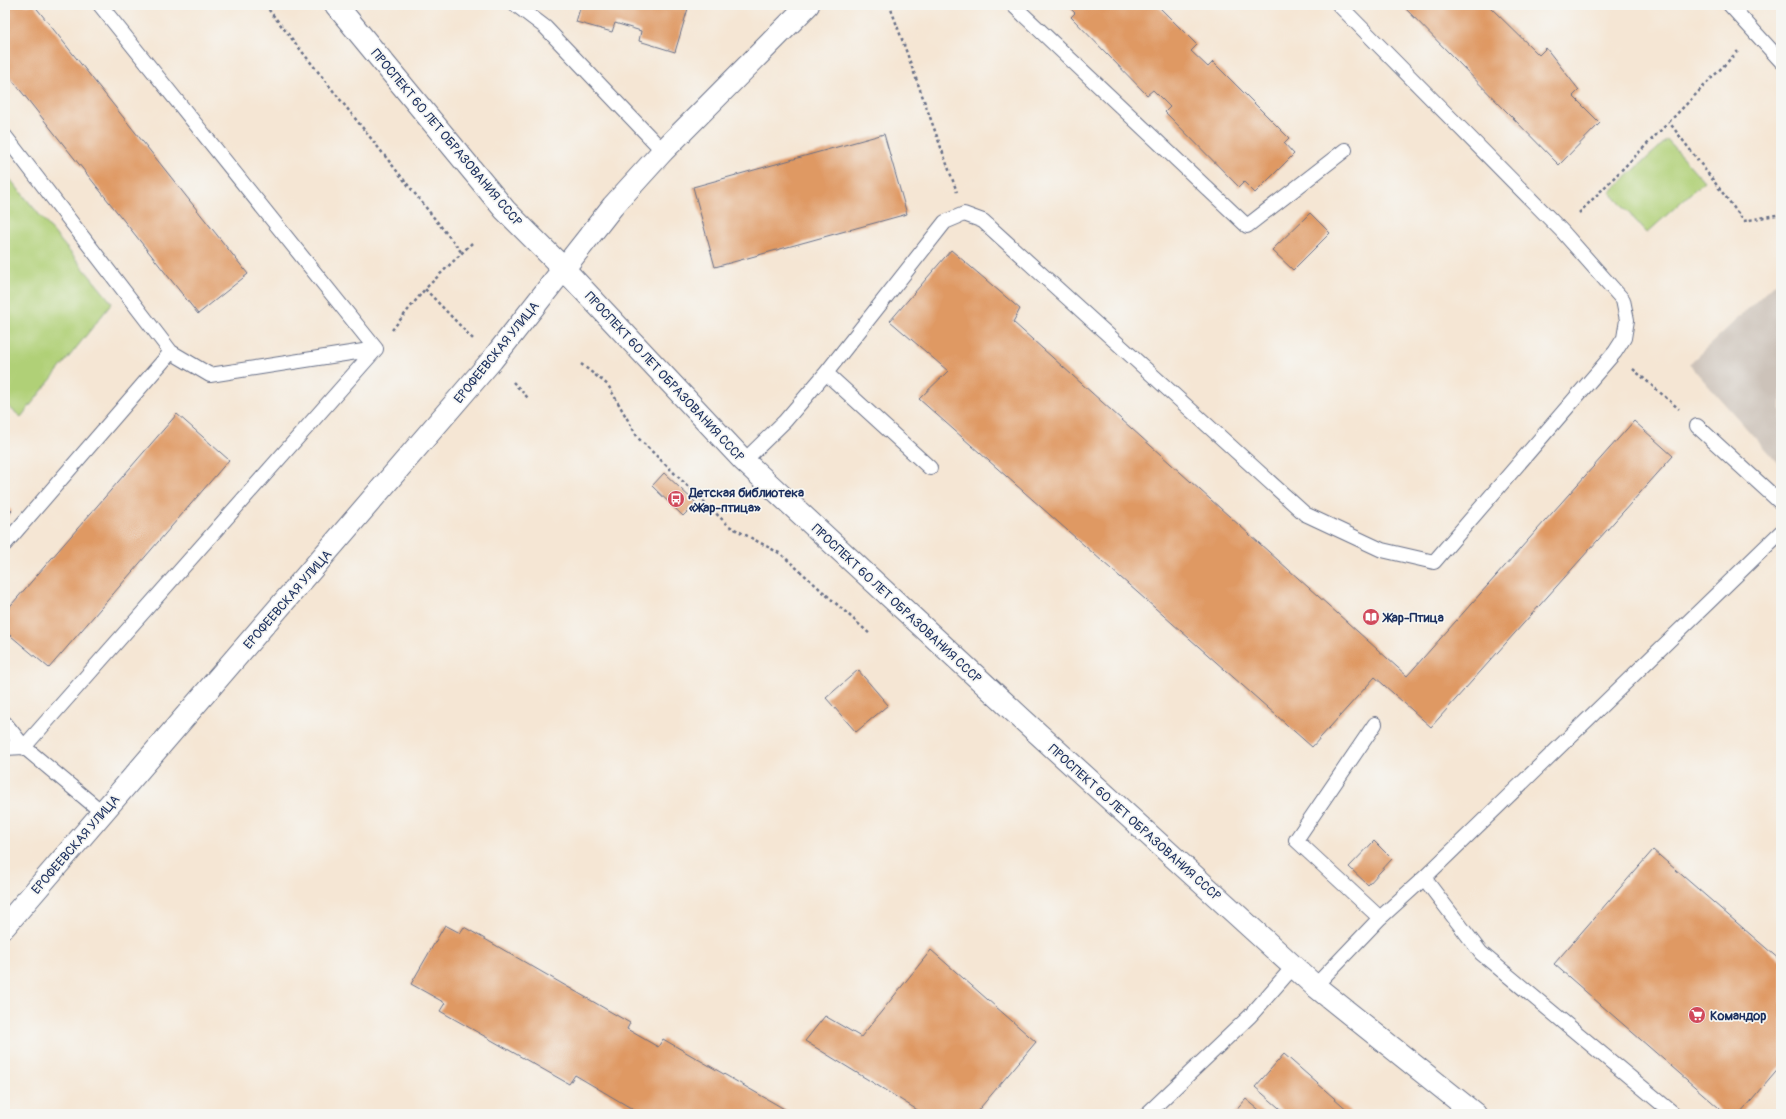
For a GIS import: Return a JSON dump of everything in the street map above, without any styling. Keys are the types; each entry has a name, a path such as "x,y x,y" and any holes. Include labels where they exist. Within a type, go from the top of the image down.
{"main road":[{"name":"ПРОСПЕКТ 60 ЛЕТ ОБРАЗОВАНИЯ СССР","path":"336,5 505,210 563,268 744,461 1022,719 1315,986 1475,1114"},
{"name":"ЕРОФЕЕВСКАЯ УЛИЦА","path":"5,926 492,360 613,206 663,151 808,5"}],"lane":[{"path":"100,5 376,349"},
{"path":"516,5 545,27 663,151"},
{"path":"1013,5 1247,226 1345,150"},
{"path":"744,461 785,421 826,373 945,222 964,214 983,221 1305,514 1382,550 1434,562 1615,352 1624,338 1627,320 1623,300 1562,231 1339,5"},
{"path":"1730,5 1781,60"},
{"path":"5,136 171,352 210,375 376,349"},
{"path":"5,748 24,747 376,349"},
{"path":"5,544 171,352"},
{"path":"826,373 930,468"},
{"path":"1697,426 1781,503"},
{"path":"1315,986 1380,918 1424,878 1781,532"},
{"path":"5,723 24,747 102,813"},
{"path":"1375,724 1296,840 1380,918"},
{"path":"1424,878 1482,952 1674,1114"},
{"path":"1146,1114 1250,1016 1294,966"}],"path":[{"path":"265,5 462,253"},
{"path":"888,5 964,214"},
{"path":"1562,231 1755,33"},
{"path":"1669,122 1744,221 1781,214"},
{"path":"376,349 425,290 472,243"},
{"path":"425,290 476,342"},
{"path":"1615,352 1697,426"},
{"path":"581,364 608,384 638,438 729,526 781,554 872,635"},
{"path":"513,382 529,399"}],"shaded area":[{"path":"1781,278 1781,467 1689,364"}],"green space":[{"path":"1667,140 1704,181 1647,233 1610,192"},
{"path":"5,173 112,303 21,417 5,404"}],"building":[{"path":"5,5 34,5 248,274 198,314 5,71"},
{"path":"581,5 689,5 675,52 639,41 641,31 615,23 612,32 576,22"},
{"path":"1067,5 1157,5 1197,45 1191,51 1208,67 1213,62 1289,138 1284,143 1294,154 1255,193 1244,182 1239,187 1165,112 1170,107 1153,90 1147,95 1071,17 1075,13"},
{"path":"1402,5 1488,5 1539,55 1546,48 1579,90 1573,96 1600,123 1559,165"},
{"path":"1774,5 1781,5 1781,12"},
{"path":"884,134 907,214 715,267 693,187"},
{"path":"1310,213 1330,233 1293,270 1272,250"},
{"path":"951,250 1020,309 1013,322 1407,676 1634,421 1673,456 1431,727 1375,677 1312,747 919,399 948,371 890,321"},
{"path":"177,414 229,460 49,668 5,631 5,612"},
{"path":"664,473 696,503 683,516 652,486"},
{"path":"5,505 12,511 5,519"},
{"path":"858,670 888,705 856,732 826,698"},
{"path":"1374,841 1392,859 1368,885 1349,867"},
{"name":"Командор","path":"1653,850 1781,961 1781,1066 1740,1114 1726,1114 1554,964"},
{"path":"445,925 460,933 464,927 630,1023 627,1029 658,1047 663,1039 793,1114 641,1114 575,1075 569,1084 440,1011 445,1003 411,984"},
{"path":"931,950 1036,1042 975,1114 924,1114 805,1041 825,1016 861,1037"},
{"path":"1284,1054 1350,1112 1348,1114 1286,1114 1255,1087"},
{"path":"1246,1099 1264,1114 1233,1114"}],"place":[{"name":"Детская библиотека «Жар-птица»","path":"676,499"},
{"name":"Жар-Птица","path":"1371,617"},
{"name":"Командор","path":"1697,1015"}]}
